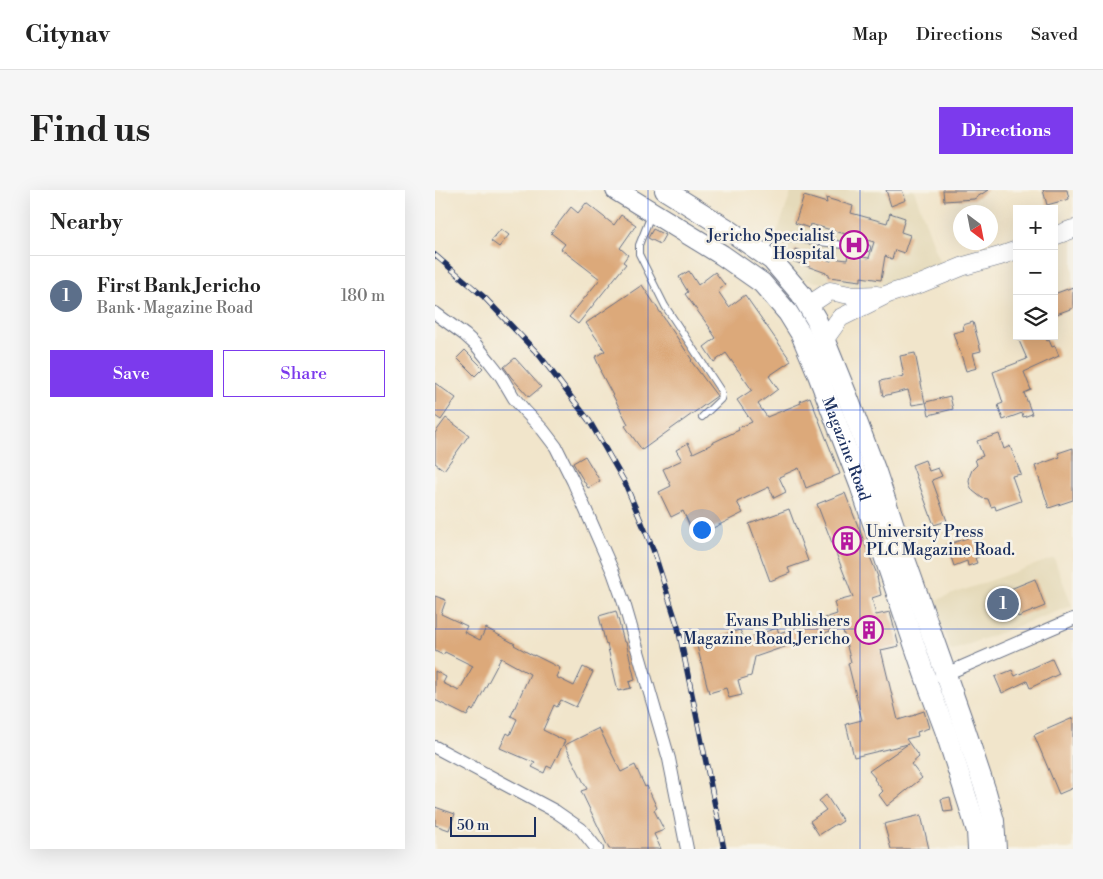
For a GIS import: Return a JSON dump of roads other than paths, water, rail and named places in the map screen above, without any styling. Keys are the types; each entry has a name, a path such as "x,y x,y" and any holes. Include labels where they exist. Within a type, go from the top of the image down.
{"main road":[{"name":"Magazine Road","path":"616,190 722,255 762,283 788,312 801,334 860,485 945,730 977,831 978,849"},
{"name":"Magazine Road","path":"665,190 729,230 772,260 801,294 816,318 876,472 946,674 986,792 994,822 996,849"}],"street":[{"path":"1058,235 1073,229"},
{"path":"825,339 840,318 888,294 920,284 964,266 1013,251"},
{"path":"809,305 831,291 854,296 888,294"},
{"path":"435,313 465,335 491,362 514,398 556,447 573,481 610,564 624,604 669,760 687,849"},
{"path":"927,682 1073,619"},
{"path":"435,747 555,811 581,829 597,849"}],"lane":[{"path":"653,212 639,245 639,254 665,306 722,395 721,399 702,417"},
{"path":"761,252 772,240 781,237 867,248"}],"railway":[{"path":"435,255 484,297 540,356 590,422 624,481 653,549 678,627 724,849"}],"place":[{"name":"Jericho Specialist Hospital","path":"854,245"},
{"name":"University Press PLC Magazine Road.","path":"847,541"},
{"name":"First Bank Jericho","path":"1003,604"},
{"name":"Evans Publishers Magazine Road,Jericho","path":"869,630"}]}
